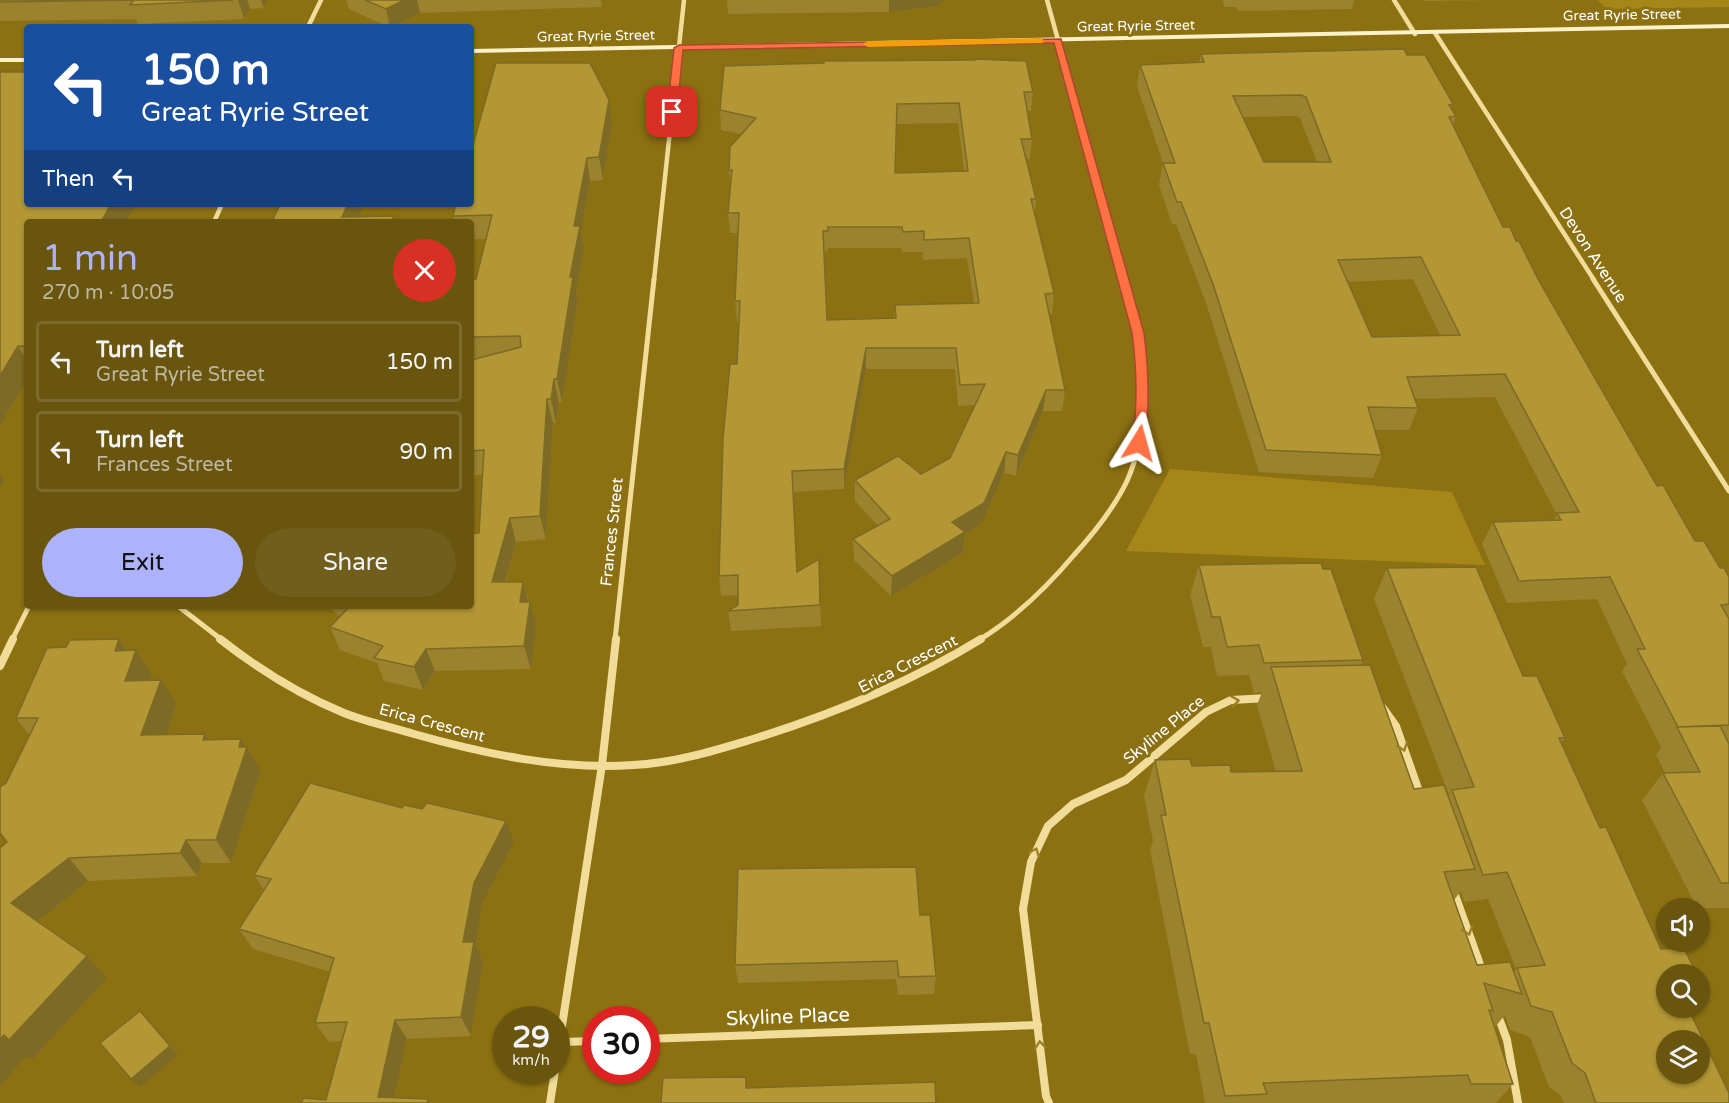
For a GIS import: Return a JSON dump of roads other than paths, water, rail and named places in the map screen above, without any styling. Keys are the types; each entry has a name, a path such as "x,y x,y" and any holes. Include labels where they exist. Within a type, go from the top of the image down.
{"main road":[{"name":"Great Ryrie Street","path":"474,51 1729,26"},
{"path":"0,60 24,60"}],"street":[{"path":"309,24 321,0"},
{"name":"Frances Street","path":"565,1006 602,765 684,0"},
{"name":"Erica Crescent","path":"182,609 270,675 344,713 436,741 530,760 602,765 649,764 693,756 859,704 961,653 1004,623 1042,593 1072,561 1112,507 1128,478 1139,443 1143,410 1143,377 1138,333 1047,0"},
{"path":"1394,0 1415,34"},
{"name":"Devon Avenue","path":"1435,33 1729,490"},
{"path":"0,666 28,609"},
{"name":"Skyline Place","path":"1049,1103 1046,1096 1023,909 1031,862 1048,826 1073,804 1126,780 1206,712 1231,700 1275,698"},
{"path":"1375,703 1396,726 1424,805"},
{"path":"1451,883 1487,984"},
{"path":"1495,1006 1507,1040 1518,1103"},
{"name":"Skyline Place","path":"660,1038 1038,1025"},
{"path":"550,1103 553,1084"}]}
